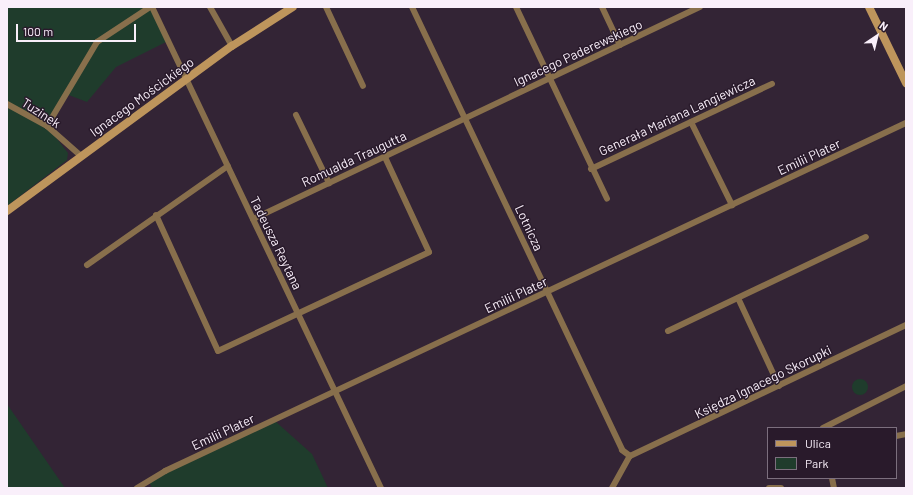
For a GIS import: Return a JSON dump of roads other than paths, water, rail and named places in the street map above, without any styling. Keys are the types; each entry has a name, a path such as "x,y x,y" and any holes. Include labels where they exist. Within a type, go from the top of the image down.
{"street":[{"name":"Tadeusza Reytana","path":"151,7 187,78 381,488"},
{"path":"47,126 97,42 151,7"},
{"path":"210,7 232,46"},
{"name":"Ignacego Mościckiego","path":"7,211 187,78 232,46 293,7"},
{"path":"326,7 363,86"},
{"name":"Lotnicza","path":"412,7 622,450 630,456"},
{"path":"516,7 591,169 607,199"},
{"path":"602,7 620,45"},
{"name":"Ignacego Paderewskiego","path":"464,118 700,7"},
{"path":"869,7 906,83"},
{"name":"Generała Mariana Langiewicza","path":"591,169 772,84"},
{"name":"Tuzinek","path":"7,104 47,126 81,156"},
{"path":"296,115 329,183"},
{"name":"Romualda Traugutta","path":"253,219 464,118"},
{"path":"691,122 732,205"},
{"name":"Emilii Plater","path":"137,488 165,471 336,393 906,123"},
{"path":"156,215 218,351 299,315 429,252 385,157"},
{"path":"87,265 156,215 228,166"},
{"path":"668,331 866,237"},
{"path":"738,298 779,386"},
{"name":"Księdza Ignacego Skorupki","path":"630,456 906,326"},
{"path":"825,427 906,386"},
{"path":"612,488 630,456"},
{"path":"769,488 780,487"}]}
